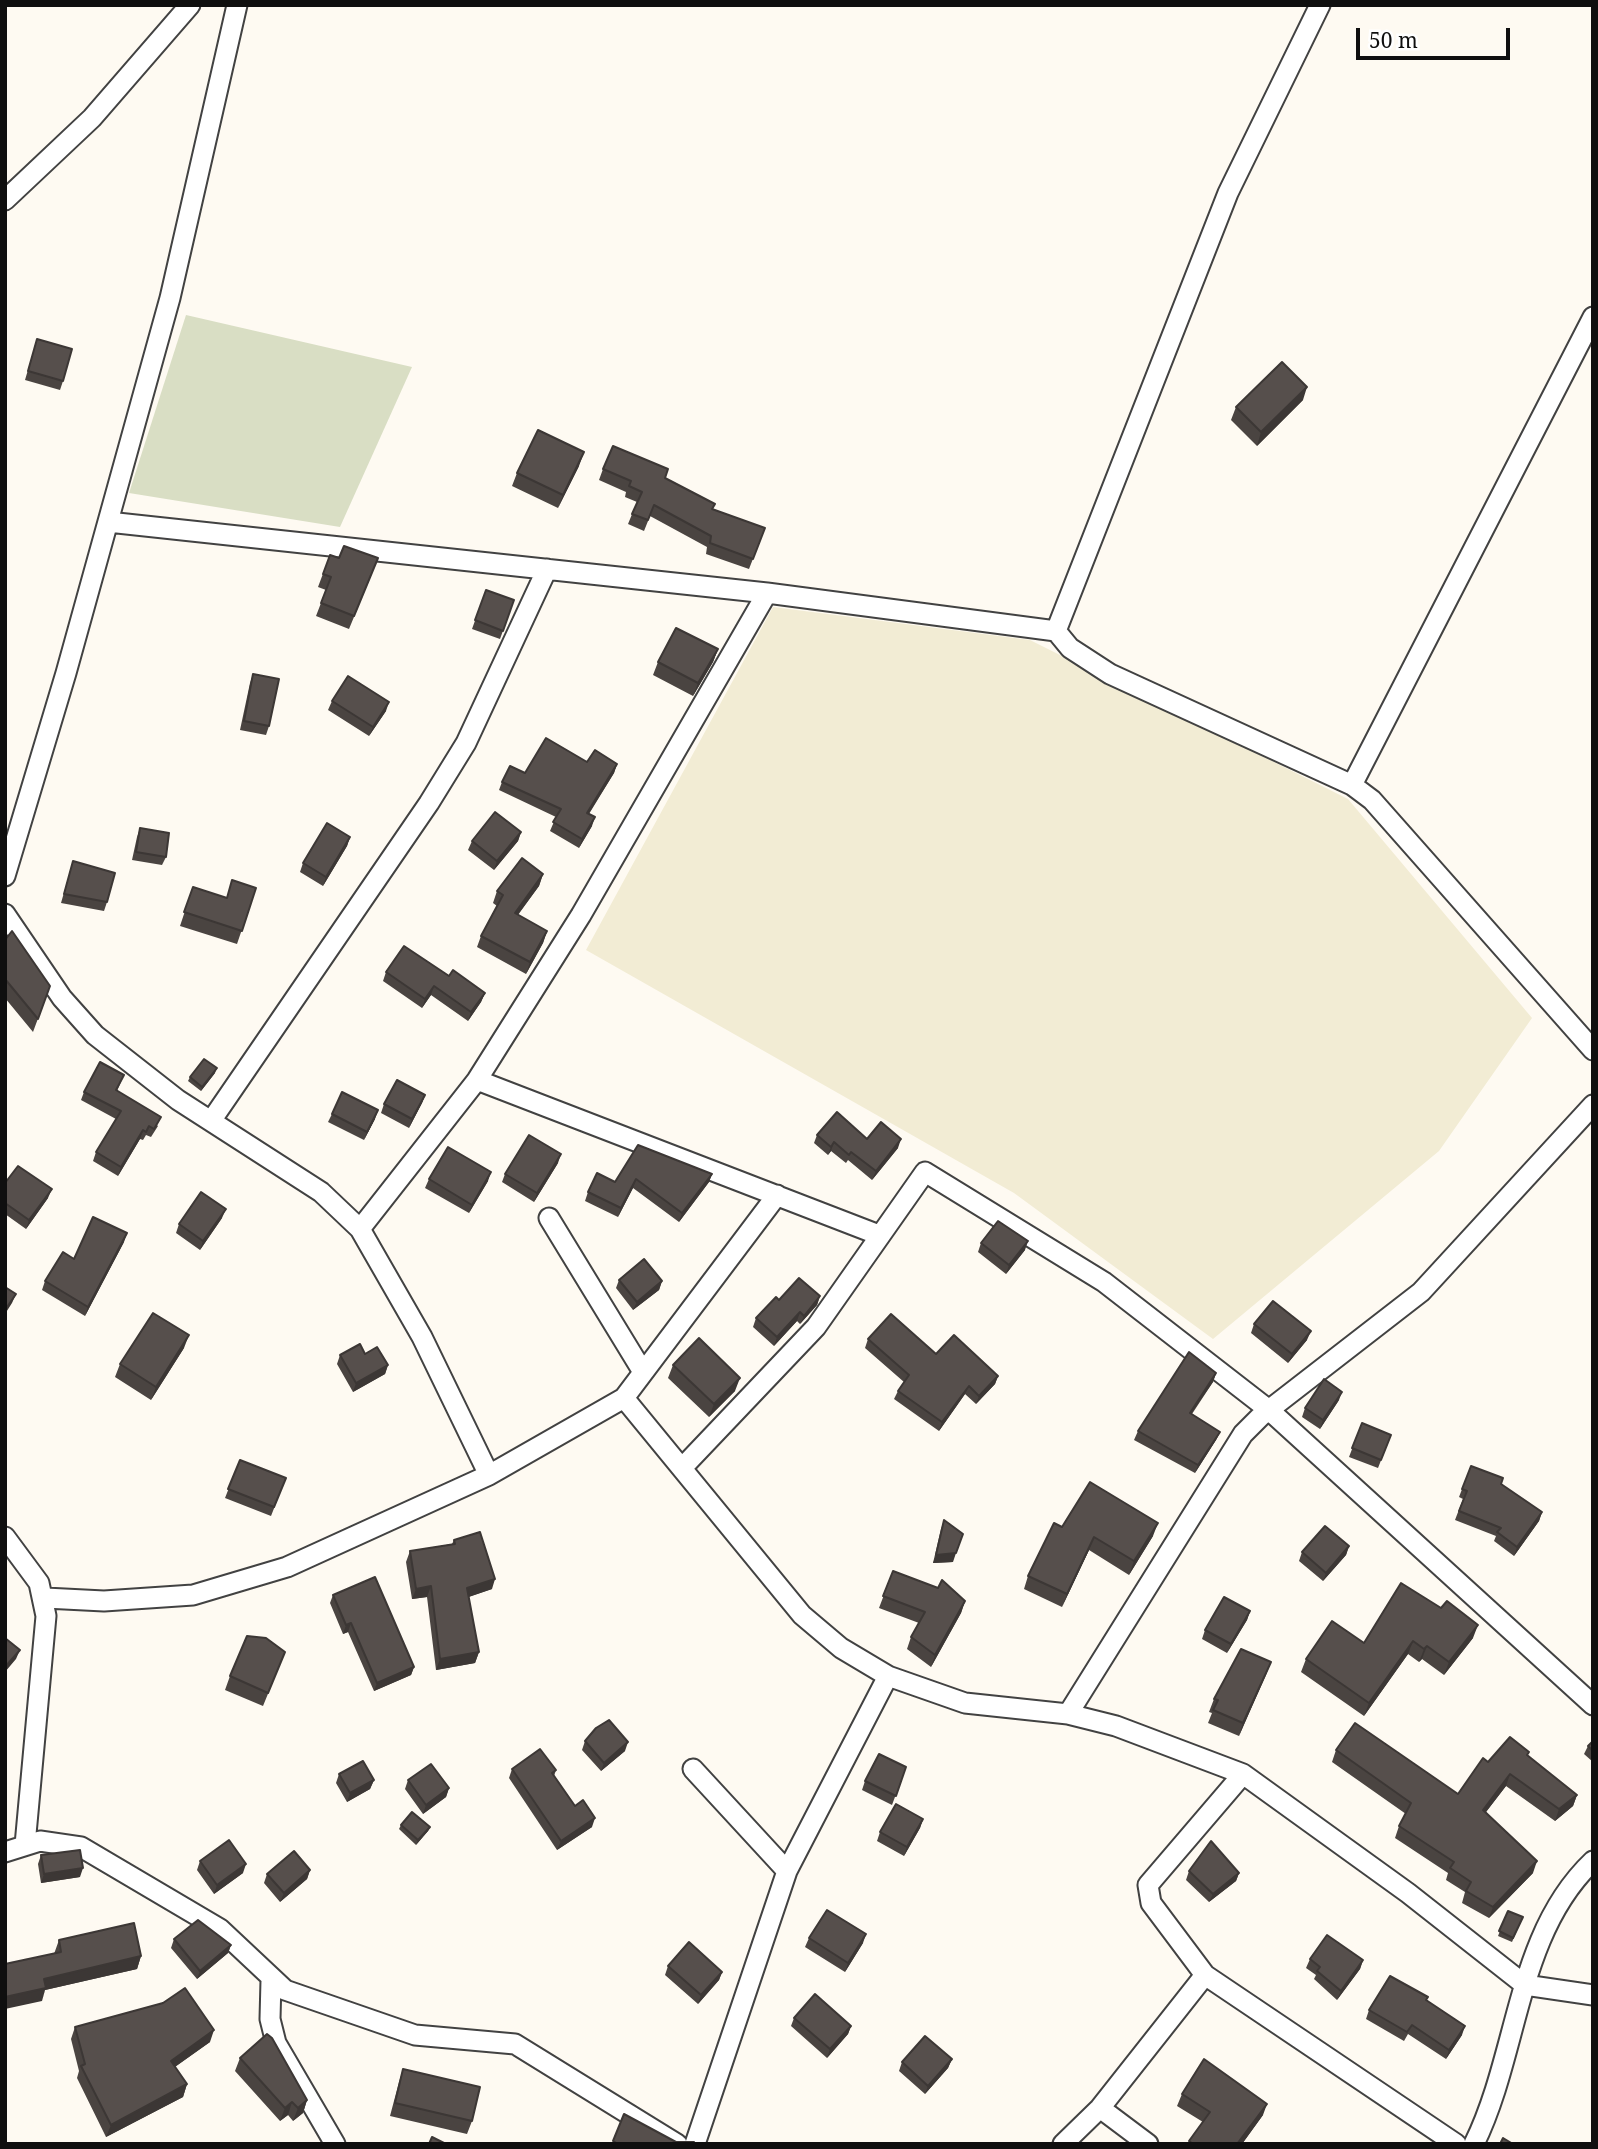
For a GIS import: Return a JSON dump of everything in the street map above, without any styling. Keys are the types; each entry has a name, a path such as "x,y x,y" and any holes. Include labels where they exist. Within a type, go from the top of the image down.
{"street":[{"path":"5,200 92,118 190,5"},
{"path":"5,876 170,298 237,5"},
{"path":"1056,631 1228,193 1320,5"},
{"path":"1352,785 1593,317"},
{"path":"108,522 767,593 1056,631 1070,648 1110,674 1352,785 1372,800 1593,1050"},
{"path":"211,1121 429,803 466,743 547,569"},
{"path":"359,1229 477,1080 581,915 767,593"},
{"path":"5,914 62,998 95,1035 178,1100 321,1192 359,1229 422,1337 488,1475"},
{"path":"477,1080 880,1235"},
{"path":"1068,1714 1243,1434 1269,1410 1422,1292 1593,1105"},
{"path":"682,1468 816,1327 925,1172 1104,1282 1269,1410 1593,1705"},
{"path":"45,1598 104,1601 193,1595 287,1567 488,1475 624,1398 777,1195"},
{"path":"549,1218 643,1372"},
{"path":"624,1398 802,1615 841,1647 888,1676 965,1703 1068,1714 1155,1738 1243,1774 1408,1893 1525,1984 1593,1995"},
{"path":"5,1537 40,1583 45,1598 46,1616 25,1845"},
{"path":"695,2144 787,1871 888,1676"},
{"path":"693,1769 787,1871"},
{"path":"1243,1774 1148,1885 1151,1903 1205,1975 1455,2144"},
{"path":"5,1852 40,1841 81,1847 220,1929 271,1980 301,1998 415,2035 515,2044 677,2144"},
{"path":"1474,2144 1491,2110 1525,1984 1556,1903 1574,1879 1593,1861"},
{"path":"1063,2144 1100,2108 1205,1975"},
{"path":"271,1980 270,2019 276,2043 335,2144"},
{"path":"1100,2108 1148,2144"}],"shaded area":[{"path":"773,607 1030,640 1348,799 1532,1018 1439,1151 1213,1339 1014,1193 586,950"}],"green space":[{"path":"186,315 412,367 340,527 129,493"}],"building":[{"path":"37,339 72,349 63,381 28,371"},
{"path":"1282,362 1307,387 1261,432 1236,407"},
{"path":"538,430 584,452 563,495 517,473"},
{"path":"613,446 668,469 665,478 715,504 712,509 765,528 753,559 710,543 711,536 654,505 648,520 632,514 642,492 629,486 631,481 603,469"},
{"path":"344,546 378,558 354,616 321,603 331,577 323,574 330,555 339,558"},
{"path":"486,590 514,600 503,631 475,620"},
{"path":"676,628 718,649 698,683 658,662"},
{"path":"253,674 279,679 269,726 244,721"},
{"path":"348,676 389,702 373,727 332,701"},
{"path":"546,738 587,762 595,750 617,764 587,813 595,817 582,839 553,822 561,809 502,782 510,766 525,773"},
{"path":"495,812 521,832 497,861 472,841"},
{"path":"327,823 350,837 326,877 303,863"},
{"path":"140,828 169,833 166,857 136,852"},
{"path":"522,858 543,874 515,913 547,931 530,962 481,936 503,895 497,891"},
{"path":"73,861 115,873 107,902 64,894"},
{"path":"232,880 256,888 242,931 184,912 193,887 227,898"},
{"path":"12,931 50,986 38,1019 5,979 5,940"},
{"path":"404,946 449,976 453,970 485,993 471,1012 434,986 425,999 386,972"},
{"path":"204,1059 217,1068 202,1087 190,1077"},
{"path":"100,1062 124,1075 116,1090 161,1117 154,1129 149,1126 146,1132 143,1130 121,1167 96,1152 121,1111 84,1092"},
{"path":"397,1080 425,1095 412,1119 384,1104"},
{"path":"342,1092 378,1110 367,1132 332,1114"},
{"path":"837,1112 867,1139 881,1122 901,1139 876,1171 851,1152 849,1155 834,1142 831,1147 817,1135"},
{"path":"529,1135 561,1154 537,1193 505,1174"},
{"path":"638,1145 712,1174 682,1213 636,1179 621,1208 588,1192 597,1173 615,1182"},
{"path":"448,1147 491,1172 472,1205 429,1179"},
{"path":"18,1166 52,1189 29,1220 5,1203 5,1183"},
{"path":"201,1192 226,1209 203,1241 179,1224"},
{"path":"93,1217 127,1233 88,1307 45,1281 63,1252 74,1259"},
{"path":"998,1221 1028,1241 1009,1265 981,1243"},
{"path":"644,1259 662,1281 637,1302 619,1280"},
{"path":"799,1278 820,1296 804,1316 800,1312 777,1337 756,1318 776,1297 779,1300"},
{"path":"5,1287 16,1294 5,1310"},
{"path":"1273,1301 1311,1331 1292,1354 1254,1324"},
{"path":"153,1313 189,1335 156,1387 120,1364"},
{"path":"891,1314 936,1354 954,1335 998,1376 979,1396 969,1386 942,1422 898,1391 909,1375 868,1339"},
{"path":"699,1338 740,1378 714,1404 673,1365"},
{"path":"360,1344 365,1354 377,1347 388,1365 356,1383 340,1355"},
{"path":"1189,1352 1216,1373 1190,1413 1220,1432 1198,1465 1138,1431"},
{"path":"1324,1379 1342,1392 1323,1420 1305,1408"},
{"path":"1362,1423 1391,1435 1381,1460 1352,1448"},
{"path":"240,1460 286,1478 274,1507 228,1489"},
{"path":"1471,1466 1503,1478 1501,1484 1542,1512 1517,1547 1497,1532 1501,1528 1459,1511 1467,1491 1462,1489"},
{"path":"1090,1482 1158,1523 1134,1561 1094,1537 1067,1594 1028,1576 1054,1523 1062,1527"},
{"path":"944,1520 963,1534 956,1553 936,1555"},
{"path":"1325,1526 1349,1546 1326,1573 1302,1552"},
{"path":"480,1532 495,1579 467,1588 479,1652 440,1659 431,1586 416,1589 410,1551 455,1544 454,1540"},
{"path":"893,1571 938,1588 942,1580 965,1601 935,1655 911,1637 925,1612 883,1596"},
{"path":"375,1577 414,1667 377,1683 351,1623 346,1625 333,1595"},
{"path":"1401,1583 1441,1608 1447,1601 1478,1625 1449,1662 1427,1646 1424,1649 1413,1641 1369,1703 1306,1659 1332,1621 1364,1643"},
{"path":"1224,1597 1250,1611 1231,1644 1205,1630"},
{"path":"247,1636 266,1638 285,1652 268,1693 230,1676"},
{"path":"5,1638 20,1650 5,1667"},
{"path":"1241,1649 1271,1662 1243,1723 1213,1710 1218,1700 1214,1699"},
{"path":"609,1720 628,1742 604,1763 585,1741 596,1728"},
{"path":"1355,1723 1458,1794 1483,1758 1488,1762 1510,1737 1529,1752 1527,1755 1577,1795 1559,1809 1510,1774 1483,1810 1537,1861 1493,1907 1466,1891 1471,1882 1450,1868 1454,1862 1399,1826 1411,1803 1336,1750"},
{"path":"540,1749 556,1770 552,1773 575,1806 583,1800 595,1818 561,1841 512,1769"},
{"path":"879,1754 906,1767 896,1796 865,1781"},
{"path":"363,1761 374,1780 350,1793 339,1774"},
{"path":"431,1764 449,1788 426,1805 408,1780"},
{"path":"896,1804 923,1819 907,1847 880,1832"},
{"path":"412,1812 430,1827 418,1840 401,1825"},
{"path":"229,1840 246,1864 217,1885 200,1861"},
{"path":"1211,1841 1239,1873 1213,1894 1189,1871"},
{"path":"80,1850 83,1868 44,1874 41,1855"},
{"path":"294,1851 310,1870 284,1893 267,1874"},
{"path":"827,1910 866,1934 848,1963 809,1938"},
{"path":"1508,1911 1523,1917 1513,1938 1499,1931"},
{"path":"198,1920 231,1945 200,1971 174,1939"},
{"path":"134,1923 141,1956 44,1979 46,1988 5,1997 5,1964 61,1952 59,1940"},
{"path":"1327,1935 1363,1960 1341,1991 1317,1971 1320,1967 1310,1959"},
{"path":"689,1942 722,1972 701,1995 668,1966"},
{"path":"1390,1976 1428,1997 1426,2000 1465,2026 1449,2050 1412,2025 1407,2032 1369,2010"},
{"path":"185,1988 214,2030 171,2061 187,2084 111,2125 81,2066 85,2064 75,2027 163,2003"},
{"path":"815,1994 851,2026 830,2049 794,2018"},
{"path":"267,2034 272,2038 307,2100 298,2108 292,2102 285,2108 240,2058"},
{"path":"925,2036 952,2059 928,2086 902,2062"},
{"path":"1204,2059 1267,2104 1237,2144 1193,2144 1189,2141 1210,2112 1182,2094"},
{"path":"403,2069 480,2087 472,2121 395,2103"},
{"path":"624,2114 676,2142 694,2142 618,2144 613,2141"},
{"path":"432,2137 446,2144 429,2144"},
{"path":"1503,2138 1513,2144 1500,2144"}]}
